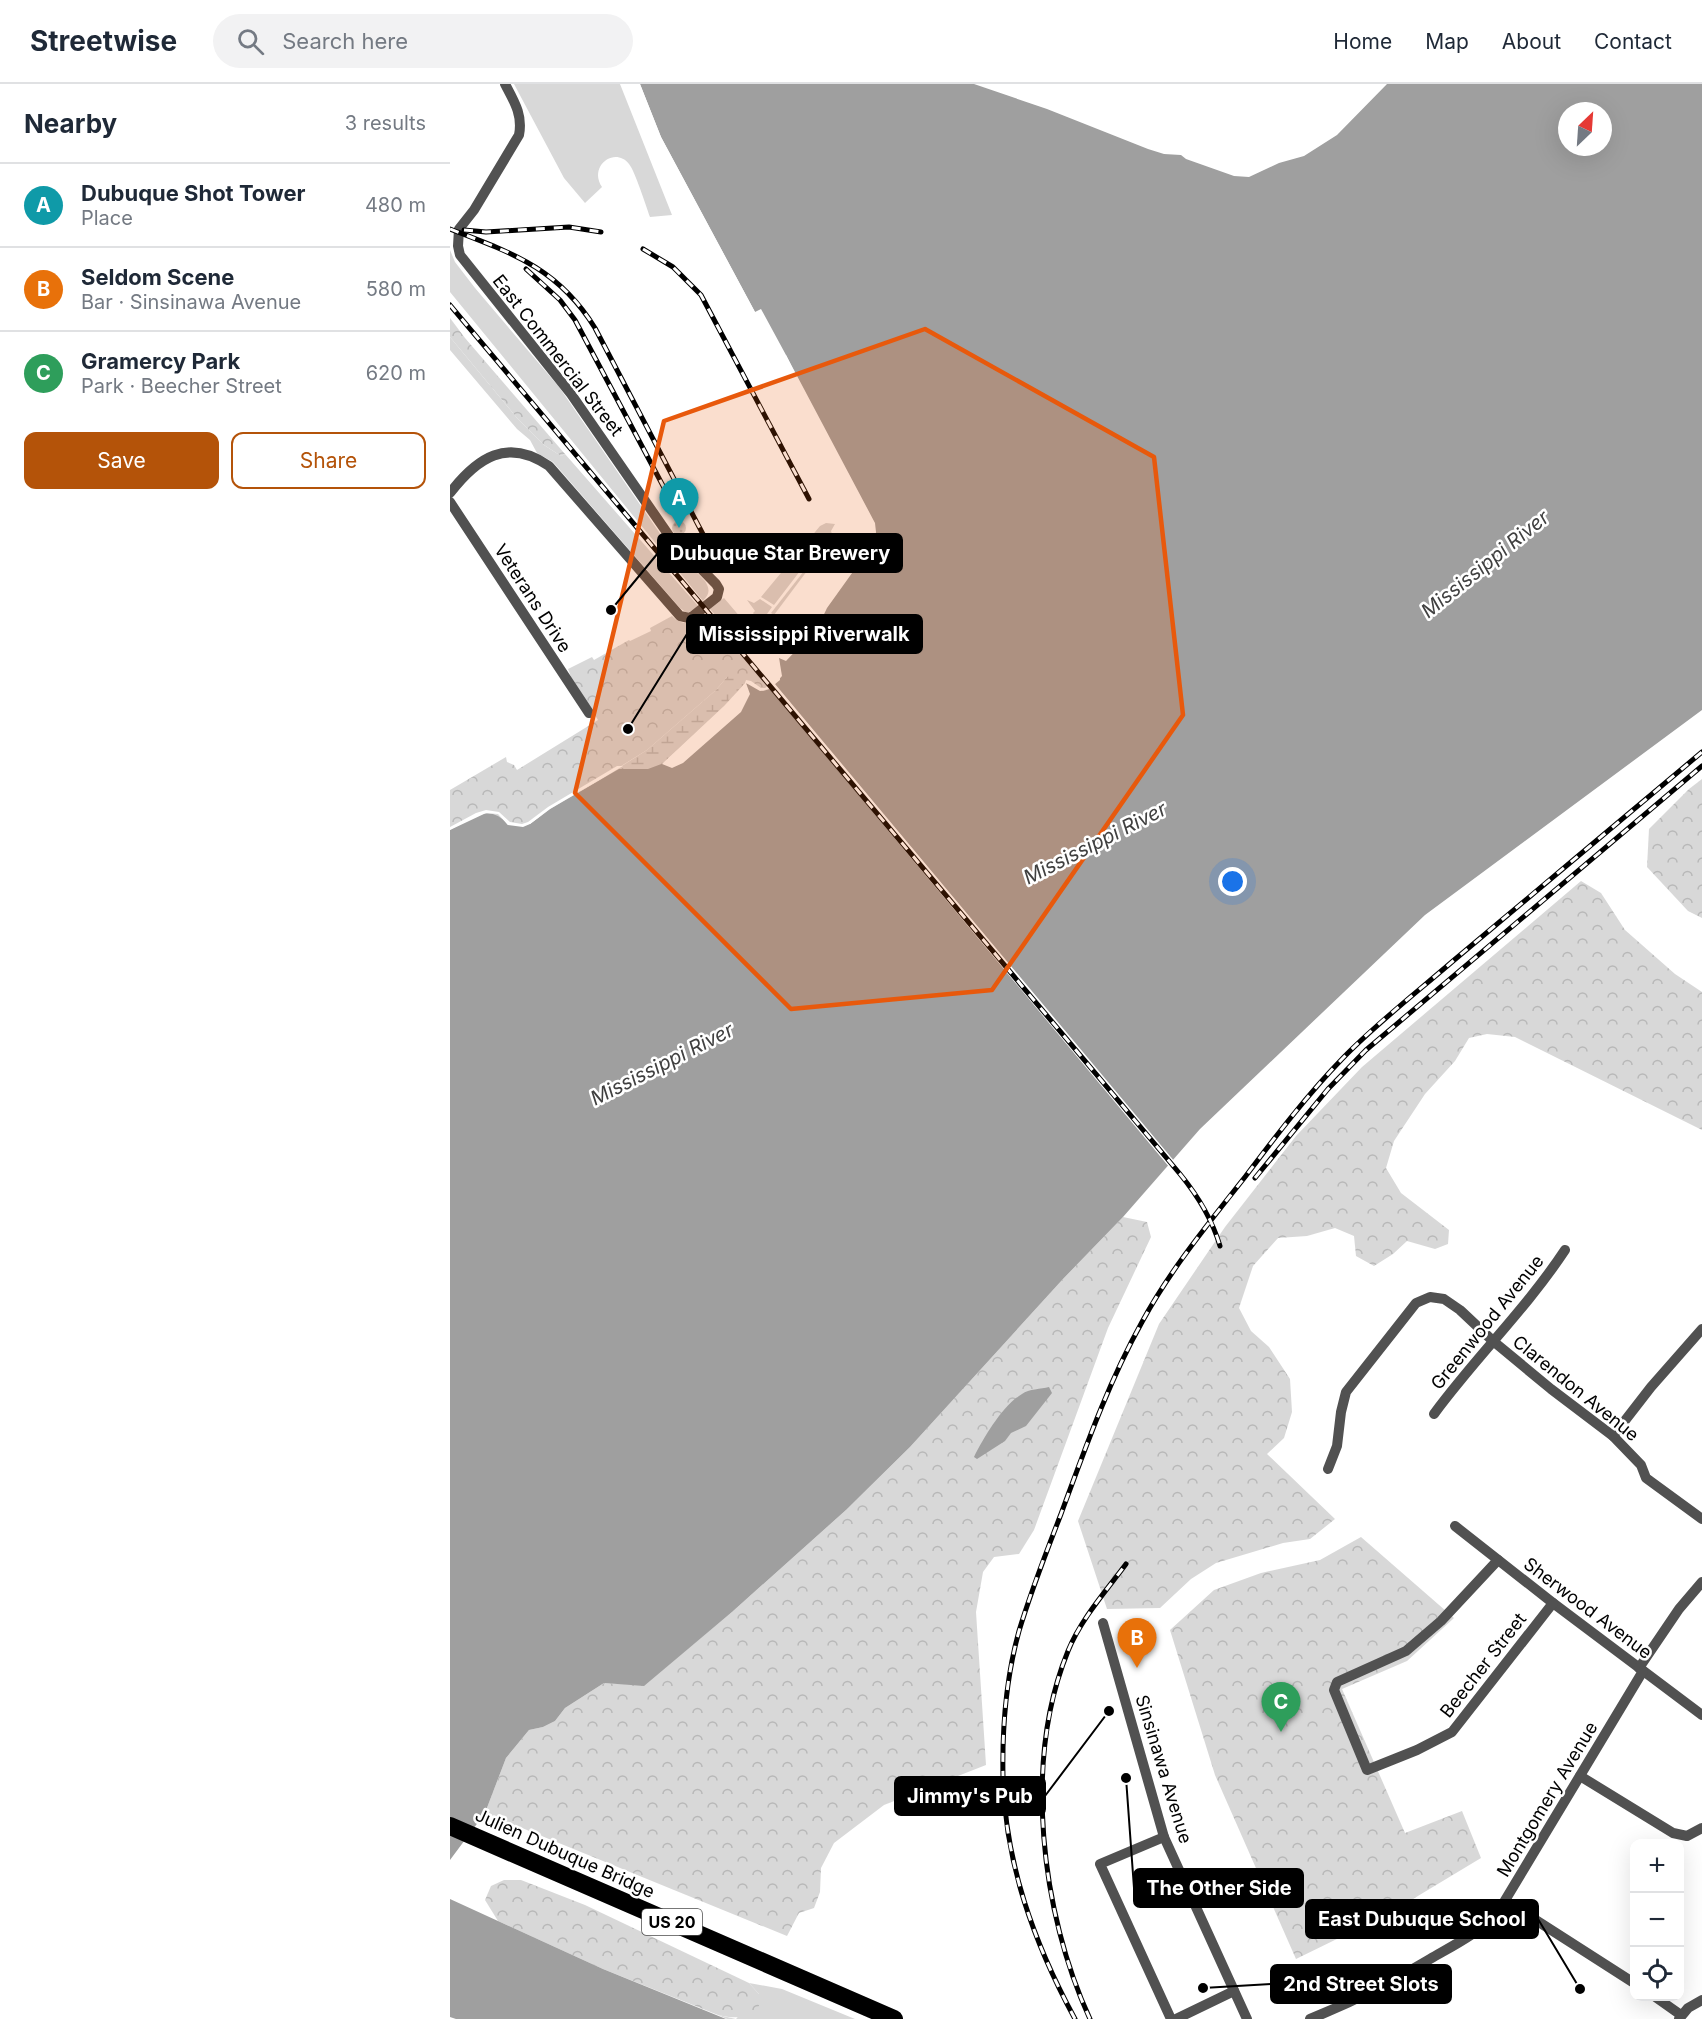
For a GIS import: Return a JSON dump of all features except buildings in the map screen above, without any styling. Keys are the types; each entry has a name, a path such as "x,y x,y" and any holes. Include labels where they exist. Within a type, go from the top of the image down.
{"highway":[{"name":"Julien Dubuque Bridge","path":"450,1826 894,2019"}],"street":[{"name":"East Commercial Street","path":"450,492 465,473 488,458 502,453 516,452 536,459 549,466 677,613 684,618 689,618 717,597 716,584 670,537 571,394 460,255 459,229 474,210 519,135 520,114 505,84"},
{"name":"Veterans Drive","path":"450,502 589,713"},
{"name":"Greenwood Avenue","path":"1434,1414 1460,1379 1530,1300 1564,1250"},
{"name":"Clarendon Avenue","path":"1328,1469 1337,1446 1346,1392 1413,1306 1422,1299 1430,1297 1444,1299 1460,1310 1493,1341 1612,1436 1641,1465 1646,1478 1702,1519"},
{"path":"1612,1436 1702,1329"},
{"name":"Sherwood Avenue","path":"1455,1526 1553,1603 1701,1712"},
{"name":"Beecher Street","path":"1498,1560 1441,1621 1406,1651 1337,1682 1334,1690 1367,1770 1417,1750 1452,1732 1553,1603"},
{"name":"Montgomery Avenue","path":"1310,2019 1359,1999 1401,1977 1479,1930 1498,1912 1641,1669 1679,1610 1702,1582"},
{"name":"Sinsinawa Avenue","path":"1103,1623 1164,1837 1247,2019"},
{"path":"1580,1776 1673,1833 1687,1836 1702,1828"},
{"path":"1164,1837 1100,1864 1171,2019"},
{"path":"1506,1901 1630,1980"},
{"path":"1176,2019 1234,1991"},
{"path":"1660,2001 1680,2017 1691,2006 1702,2000"}],"highlighted area":[{"path":"925,329 1154,457 1183,715 992,990 791,1009 575,793 664,421"}],"green space":[{"path":"514,84 620,84 672,215 650,217 629,164 617,157 605,161 601,166 598,172 602,187 585,203 564,178"},
{"path":"450,250 455,262 475,288 559,387 661,535 705,581 708,591 703,601 450,292"},
{"path":"450,318 565,454 561,456 544,445 517,418 450,337"},
{"path":"450,337 517,418 544,445 561,456 565,454 699,607 687,613 680,608 553,462 537,453 530,440 517,429 450,350"},
{"path":"676,521 682,521 686,528 682,535 676,535 672,531 672,525"},
{"path":"826,523 835,524 831,531 832,534 823,541 774,605 761,597 820,526"},
{"path":"831,539 774,615 771,613 826,543"},
{"path":"724,598 747,625 756,617 753,613 755,611 747,600 754,603 760,599 772,607 767,614 772,617 754,639 748,653 710,609"},
{"path":"705,613 770,688 767,691 727,677 716,690 647,750 523,827 478,815 450,830 450,790 506,757 507,762 514,765 517,770 598,720 568,669 592,657 594,660 629,640 651,631 650,628 672,616 676,620 689,623"},
{"path":"740,674 746,680 738,695 648,777 568,800 647,750 716,690 727,677"},
{"path":"1702,779 1702,918 1688,911 1647,867 1649,829"},
{"path":"1581,881 1601,893 1625,930 1675,974 1702,992 1702,1130 1515,1037 1487,1034 1469,1038 1455,1061 1425,1094 1394,1141 1386,1168 1401,1193 1449,1230 1448,1244 1435,1249 1407,1241 1393,1254 1374,1266 1356,1256 1354,1236 1335,1228 1307,1236 1278,1238 1253,1266 1239,1308 1251,1331 1269,1347 1290,1379 1292,1412 1284,1438 1267,1454 1335,1519 1310,1539 1283,1543 1216,1563 1191,1579 1160,1608 1107,1609 1078,1521 1159,1324 1225,1227 1296,1136 1362,1067"},
{"path":"1123,1217 1147,1222 1151,1237 1108,1328 1034,1530 1019,1554 994,1557 983,1572 976,1612 986,1765 884,1805 834,1843 821,1868 820,1892 814,1908 799,1913 787,1936 485,1813 506,1758 529,1730 555,1721 565,1708 604,1683 644,1685 732,1612 846,1510 910,1447 1063,1279"},
{"path":"1361,1537 1454,1618 1407,1661 1342,1689 1405,1833 1462,1811 1481,1858 1388,1914 1296,1959 1215,1775 1170,1630 1214,1590 1261,1573 1320,1560"},
{"path":"504,1880 521,1880 585,1905 749,1983 759,1994 759,2006 740,2017 718,2015 603,1969 498,1921 485,1900 491,1886"},
{"path":"749,1983 782,1989 855,2019 736,2019 759,1994"}],"water":[{"name":"Mississippi River","path":"640,84 986,84 1141,143 1248,172 1333,131 1381,84 1702,84 1702,710 1425,915 1200,1129 1123,1217 1063,1279 910,1447 846,1510 732,1612 644,1686 604,1683 565,1708 555,1721 529,1730 506,1758 485,1813 450,1860 450,830 472,818 487,814 501,818 508,825 530,824 550,809 619,769 648,769 664,763 705,728 745,683 764,691 780,680 779,658 804,630 802,624 806,622 809,626 868,541 870,525 786,355 761,309 755,312 661,137"},
{"path":"1049,1387 1052,1393 1026,1426 1011,1433 1005,1441 977,1459 974,1457 995,1422 1015,1399 1028,1391"},
{"path":"450,1899 603,1969 726,2019 456,2019 450,2017"}],"pier":[{"path":"637,84 640,84 661,137 755,312 752,313 658,139"},
{"path":"974,84 994,84 1124,129 1142,140 1179,146 1235,167 1247,169 1331,128 1349,113 1376,84 1387,84 1337,135 1304,156 1279,163 1249,177 1234,176 1186,159 1181,155 1164,154 1148,149 1047,109"},
{"path":"786,355 875,523 876,532 875,541 827,608 816,631 813,631 806,622 802,624 806,640 786,661 779,658 782,676 775,684 1175,1162 1170,1168 770,689 760,691 746,683 750,694 741,712 683,763 672,768 662,764 724,706 746,680 765,688 777,678 778,667 773,653 789,633 801,629 800,622 806,619 809,621 868,534 865,521 777,361"},
{"path":"617,766 623,766 523,827 508,825 498,814 486,813 450,830 450,827 486,810 499,812 510,822 522,824 528,822 548,807"}],"railway":[{"path":"464,230 486,232 569,227 601,232"},
{"path":"450,229 494,246 532,265 565,291 581,308 595,328 706,540"},
{"path":"643,249 673,267 701,295 809,499"},
{"path":"526,269 560,300 575,320 670,499"},
{"path":"450,305 1180,1174 1204,1208 1220,1246"},
{"path":"1075,2019 1035,1932 1016,1871 1005,1809 1004,1722 1008,1685 1019,1631 1044,1558 1118,1369 1153,1303 1190,1248 1292,1116 1343,1058 1397,1008 1702,752"},
{"path":"1255,1178 1328,1089 1366,1050 1702,766"},
{"path":"1090,2019 1073,1977 1050,1885 1044,1836 1042,1788 1046,1740 1054,1694 1068,1651 1087,1617 1126,1564"}],"place":[{"name":"Dubuque Shot Tower","path":"679,528"},
{"name":"Dubuque Star Brewery","path":"611,610"},
{"name":"Mississippi Riverwalk","path":"628,729"},
{"name":"Seldom Scene","path":"1137,1668"},
{"name":"Jimmy's Pub","path":"1109,1711"},
{"name":"Gramercy Park","path":"1281,1732"},
{"name":"The Other Side","path":"1126,1778"},
{"name":"2nd Street Slots","path":"1203,1988"},
{"name":"East Dubuque School","path":"1580,1989"}]}
